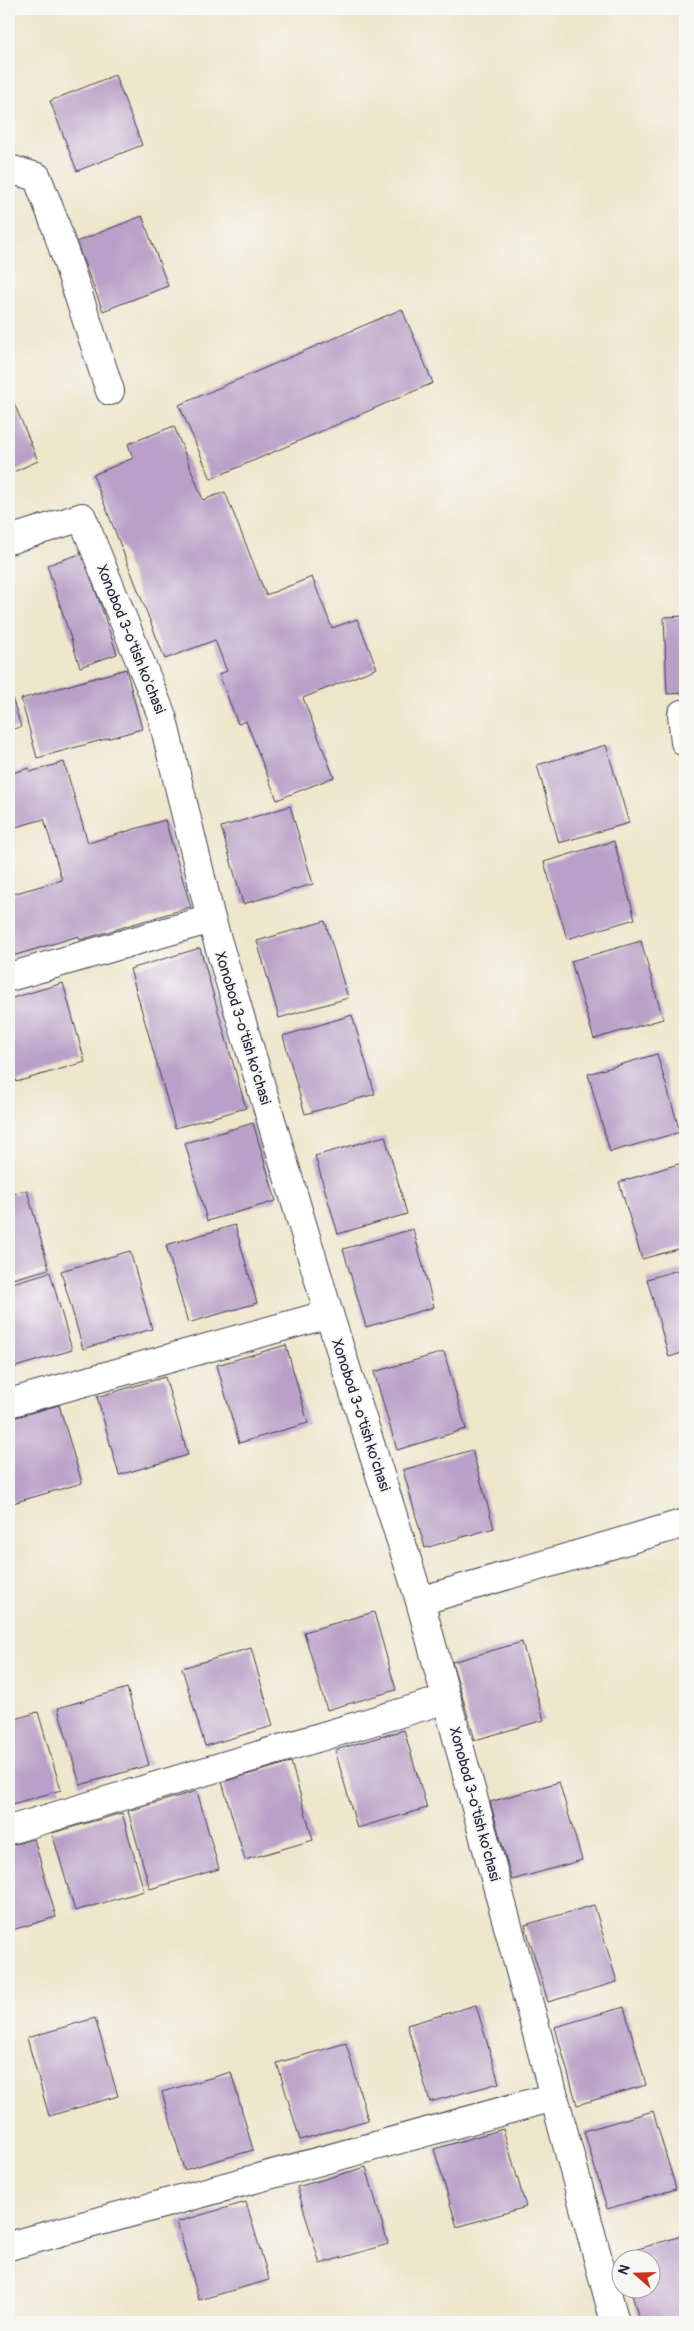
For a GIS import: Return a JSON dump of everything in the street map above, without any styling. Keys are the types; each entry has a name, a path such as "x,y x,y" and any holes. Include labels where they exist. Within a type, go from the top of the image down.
{"street":[{"path":"9,169 36,177 54,221 110,391"},
{"name":"Xonobod 3-o'tish ko'chasi","path":"9,540 82,517 162,716 211,920 329,1314 420,1601 615,2322"},
{"path":"682,714 685,742"},
{"path":"9,977 211,920"},
{"path":"9,1403 329,1314"},
{"path":"420,1601 685,1523"},
{"path":"9,1830 447,1699"},
{"path":"9,2246 554,2097"}],"building":[{"path":"115,75 142,145 77,171 50,101"},
{"path":"142,216 168,286 103,311 76,242"},
{"path":"402,309 433,383 211,479 179,405"},
{"path":"9,391 38,461 9,474"},
{"path":"174,426 203,500 225,492 266,595 312,577 332,628 357,619 377,668 303,698 334,777 277,800 246,721 238,724 219,674 227,671 215,640 165,659 93,475 133,458 128,444"},
{"path":"83,553 117,654 80,667 47,565"},
{"path":"685,616 685,693 667,694 664,617"},
{"path":"126,669 142,729 37,758 21,699"},
{"path":"9,687 21,727 9,730"},
{"path":"606,745 629,823 559,843 537,765"},
{"path":"64,762 88,843 165,820 191,907 80,940 79,936 9,957 9,895 62,880 44,819 9,829 9,774 29,768 30,772"},
{"path":"290,806 313,884 243,904 221,827"},
{"path":"614,841 635,919 567,939 544,862"},
{"path":"325,921 348,998 279,1018 257,941"},
{"path":"641,941 663,1019 594,1039 571,961"},
{"path":"200,948 246,1108 175,1128 130,969"},
{"path":"63,983 85,1062 16,1082 9,1056 9,999"},
{"path":"352,1015 375,1094 305,1114 283,1036"},
{"path":"657,1054 680,1132 610,1152 588,1074"},
{"path":"253,1123 276,1201 207,1221 185,1143"},
{"path":"385,1136 407,1214 338,1234 315,1156"},
{"path":"685,1162 685,1247 642,1259 619,1182"},
{"path":"27,1190 49,1269 9,1280 9,1195"},
{"path":"235,1225 257,1303 188,1323 166,1245"},
{"path":"413,1229 434,1307 366,1327 343,1249"},
{"path":"130,1251 152,1329 83,1349 61,1271"},
{"path":"685,1268 685,1352 669,1357 647,1279"},
{"path":"50,1272 72,1350 9,1369 9,1284"},
{"path":"286,1345 308,1423 239,1443 217,1365"},
{"path":"444,1352 466,1429 397,1450 374,1372"},
{"path":"165,1377 188,1455 119,1475 97,1397"},
{"path":"685,1385 685,1408 679,1387"},
{"path":"59,1405 82,1483 13,1503 9,1490 9,1419"},
{"path":"472,1450 494,1528 425,1548 403,1470"},
{"path":"374,1612 396,1690 327,1710 304,1632"},
{"path":"522,1642 544,1720 475,1740 452,1662"},
{"path":"251,1648 273,1726 205,1746 182,1668"},
{"path":"127,1688 149,1765 80,1785 58,1708"},
{"path":"38,1712 61,1790 9,1805 9,1721"},
{"path":"404,1730 427,1808 357,1828 335,1750"},
{"path":"291,1762 313,1840 245,1860 222,1782"},
{"path":"559,1782 582,1860 512,1880 490,1802"},
{"path":"197,1791 219,1869 150,1889 128,1811"},
{"path":"122,1813 144,1891 75,1911 52,1833"},
{"path":"34,1839 56,1917 9,1931 9,1846"},
{"path":"594,1905 617,1982 548,2002 525,1925"},
{"path":"476,2005 499,2083 430,2102 407,2025"},
{"path":"624,2007 646,2085 577,2105 555,2027"},
{"path":"95,2018 118,2096 49,2116 27,2038"},
{"path":"346,2043 368,2120 300,2140 277,2063"},
{"path":"231,2072 253,2150 184,2170 162,2092"},
{"path":"653,2111 676,2189 607,2209 584,2131"},
{"path":"503,2129 526,2207 457,2227 434,2149"},
{"path":"366,2167 388,2244 320,2264 297,2187"},
{"path":"246,2202 269,2280 199,2300 177,2222"},
{"path":"685,2235 685,2320 677,2322 640,2322 633,2298 662,2298 662,2248 641,2248"}]}
